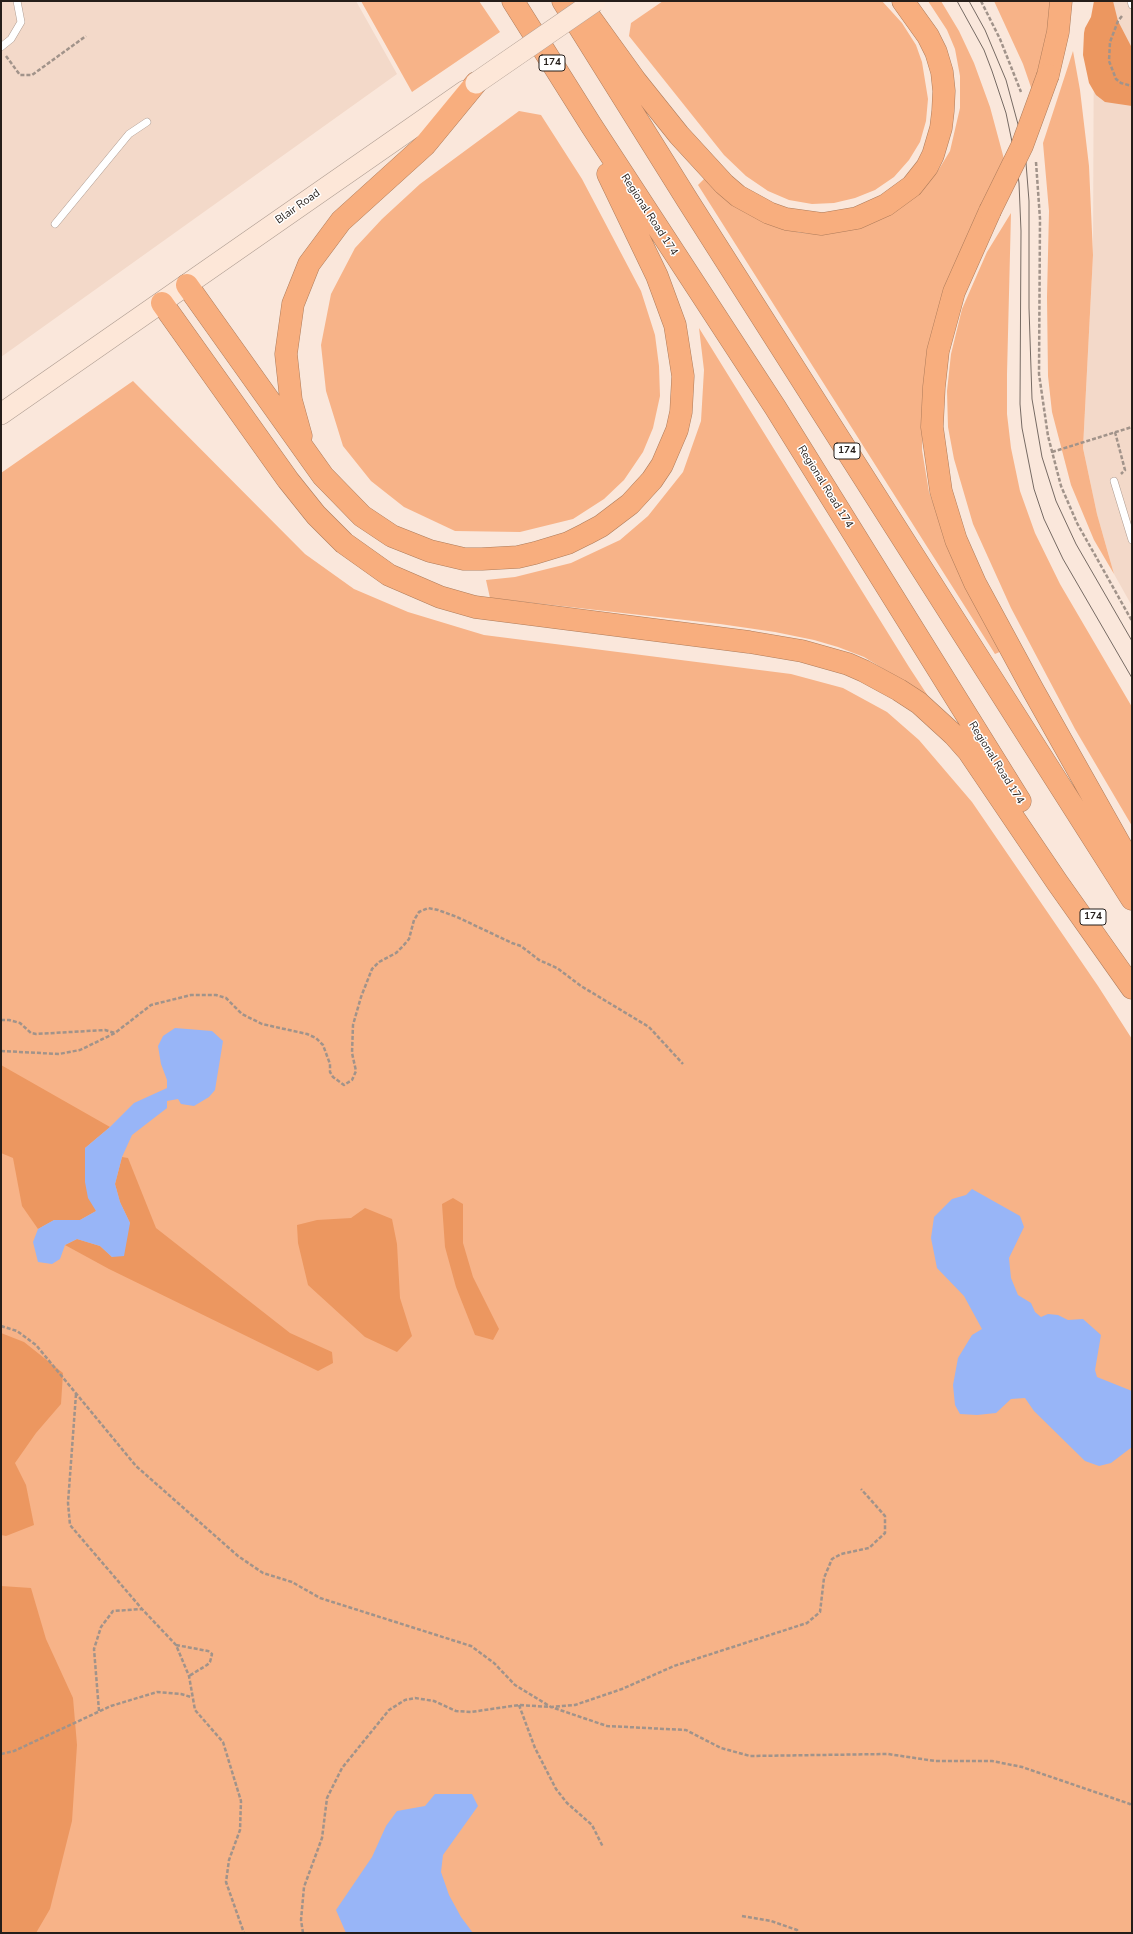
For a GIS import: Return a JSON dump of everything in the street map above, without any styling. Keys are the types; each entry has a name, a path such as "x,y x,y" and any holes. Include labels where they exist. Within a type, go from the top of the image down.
{"highway":[{"name":"Regional Road 174","path":"513,1 590,125 779,414 871,560 1131,986"},
{"name":"174","path":"563,1 688,202 1132,899"},
{"path":"578,1 635,80 679,135 724,184 738,196 769,213 786,219 822,224 857,218 872,213 900,197 920,177 935,148 943,111 944,91 942,72 936,52 928,36 903,1"},
{"path":"1061,1 1058,32 1048,75 1022,146 990,211 954,292 938,351 932,427 941,491 956,540 975,583 1132,866"},
{"path":"310,455 298,428 290,400 286,354 293,304 309,264 341,221 425,145 476,84"},
{"path":"187,285 272,405 310,455 323,476 362,516 376,526 410,544 430,551 464,559 518,557 568,543 601,526 616,515 630,504 652,480 671,447 681,412 683,376 679,341 670,308 657,276 611,178 591,142 590,125"},
{"path":"162,303 304,501 344,543 389,575 429,592 475,607 794,650 832,659 864,670 919,703 954,735 980,768 1057,882 1131,986"}],"main road":[{"name":"Blair Road","path":"1,414 595,1"}],"lane":[{"path":"1,46 11,39 21,22 17,1"},
{"path":"1130,1 1132,5"},
{"path":"55,224 129,134 147,122"},
{"path":"1114,481 1132,540"}],"path":[{"path":"981,1 1000,39 1023,98"},
{"path":"1122,16 1118,21 1110,42 1110,61 1116,78 1122,83 1132,86"},
{"path":"1,46 8,60 20,75 32,75 86,36"},
{"path":"1035,156 1040,219 1039,374 1043,407 1052,452 1061,486 1077,523 1132,621"},
{"path":"1052,452 1132,427"},
{"path":"1114,481 1125,470 1115,432"},
{"path":"1,1051 58,1054 80,1050 115,1033 151,1005 191,995 216,995 226,998 242,1014 262,1024 307,1034 316,1038 323,1045 330,1064 330,1072 333,1077 344,1085 352,1080 356,1071 352,1053 353,1024 361,997 372,970 379,962 403,946 408,939 414,920 419,912 428,908 457,917 521,946 539,960 557,968 581,986 649,1027 683,1064"},
{"path":"1,1020 9,1020 20,1023 31,1033 36,1034 105,1030 115,1033"},
{"path":"1,1326 17,1331 36,1345 136,1466 238,1556 262,1573 292,1582 320,1598 471,1646 494,1663 515,1685 551,1707 607,1726 686,1730 721,1748 750,1756 888,1754 934,1762 992,1761 1022,1767 1132,1806"},
{"path":"76,1394 68,1503 70,1525 142,1609 176,1645 188,1676 191,1697 195,1710 223,1742 241,1801 240,1830 229,1860 226,1882 244,1933"},
{"path":"303,1933 301,1920 304,1887 322,1838 327,1798 342,1768 389,1710 406,1700 415,1698 434,1701 456,1711 471,1712 518,1706 551,1707 589,1702 674,1666 807,1622 820,1612 824,1578 832,1559 841,1554 869,1548 885,1533 885,1516 861,1489"},
{"path":"99,1711 94,1649 101,1627 113,1611 142,1609"},
{"path":"176,1645 208,1651 212,1654 210,1662 207,1665 188,1676"},
{"path":"1,1754 14,1751 111,1706 157,1692 181,1694 191,1697"},
{"path":"518,1706 535,1748 556,1788 567,1803 592,1825 603,1847"},
{"path":"742,1916 771,1921 797,1930 799,1933"}],"shaded area":[{"path":"1,1 356,1 397,74 1,357"},
{"path":"361,1 479,1 500,32 412,92"},
{"path":"663,1 882,1 902,23 916,45 922,62 928,99 926,121 920,142 909,160 894,177 875,190 855,198 834,203 812,204 789,200 768,191 746,176 724,155 629,36 631,23"},
{"path":"928,1 941,1 959,31 974,63 990,107 1004,159 950,275 934,324 924,388 922,450 929,492 951,551 1004,650 995,654 698,185 706,177 784,229 801,233 820,234 924,188 939,169 950,151 960,108 960,76 955,49 947,30"},
{"path":"994,1 1052,1 1052,17 1034,96 1023,64"},
{"path":"1094,1 1132,1 1132,606 1114,574 1097,514 1083,448 1093,255"},
{"path":"1094,1 1113,1 1118,21 1132,48 1132,106 1105,102 1096,95 1089,83 1083,55 1084,33 1091,17"},
{"path":"1073,51 1080,90 1089,166 1093,255 1083,448 1097,514 1114,574 1094,540 1071,485 1052,412 1048,376 1047,297 1049,211 1043,143"},
{"path":"519,111 541,115 582,179 641,291 655,335 659,366 660,396 653,428 643,452 624,480 604,499 573,519 520,532 455,531 404,507 371,481 343,446 326,391 321,345 331,294 355,248 382,219 420,184"},
{"path":"1011,213 1007,414 1011,448 1020,491 1035,533 1060,584 1132,707 1132,826 1075,729 1011,608 973,524 954,459 948,427 947,391 951,354 962,309 987,252"},
{"path":"699,328 928,696 864,657 814,640 775,632 720,624 490,598 486,580 515,577 571,563 620,540 648,516 683,472 701,421 704,370"},
{"path":"133,381 305,554 354,589 408,612 484,635 791,674 843,688 887,712 919,740 972,802 1098,986 1132,1039 1132,1933 1,1933 1,473"},
{"path":"1,1065 110,1127 85,1148 86,1165 96,1211 80,1220 54,1220 38,1229 22,1206 13,1158 1,1153"},
{"path":"122,1157 128,1158 156,1228 290,1333 332,1352 333,1363 318,1371 109,1269 65,1245 77,1239 100,1246 112,1257 130,1223 120,1202 115,1184"},
{"path":"453,1198 463,1204 463,1243 473,1277 499,1329 493,1340 475,1335 456,1287 445,1247 442,1204"},
{"path":"365,1208 392,1219 397,1244 400,1298 412,1336 397,1352 365,1337 308,1285 298,1243 297,1225 317,1220 351,1218"},
{"path":"1,1333 24,1342 63,1373 61,1404 36,1433 15,1463 26,1485 34,1525 6,1536 1,1535"},
{"path":"1,1586 31,1588 46,1639 73,1698 77,1745 72,1821 50,1909 36,1933 1,1933"}],"water":[{"path":"175,1028 212,1031 223,1041 215,1090 209,1097 194,1106 181,1104 178,1099 167,1101 167,1108 132,1135 122,1157 115,1184 120,1202 130,1223 124,1256 112,1257 100,1246 77,1239 65,1245 60,1259 52,1264 38,1262 33,1242 38,1229 54,1220 80,1220 96,1211 88,1198 85,1182 85,1148 110,1127 134,1103 167,1088 167,1080 161,1064 158,1046 163,1036"},
{"path":"972,1189 1020,1216 1024,1227 1009,1258 1011,1278 1018,1295 1031,1303 1035,1312 1041,1317 1048,1314 1058,1315 1068,1320 1083,1319 1101,1335 1095,1370 1097,1377 1132,1391 1132,1447 1111,1463 1099,1466 1085,1461 1034,1411 1025,1398 1011,1399 996,1413 977,1415 960,1414 955,1405 953,1385 958,1358 972,1335 982,1329 964,1296 937,1268 931,1238 934,1217 952,1199 966,1195"},
{"path":"435,1794 472,1794 478,1806 443,1855 441,1872 449,1895 461,1917 473,1933 346,1933 336,1910 372,1857 386,1826 397,1811 425,1806"}],"tram line":[{"path":"957,1 984,50 992,71 1006,113 1016,161 1019,183 1021,231 1020,404 1022,428 1034,489 1044,519 1063,559 1132,678"},
{"path":"969,1 985,30 1006,80 1019,128 1026,163 1029,201 1029,308 1032,399 1042,457 1056,501 1076,544 1132,641"}]}
